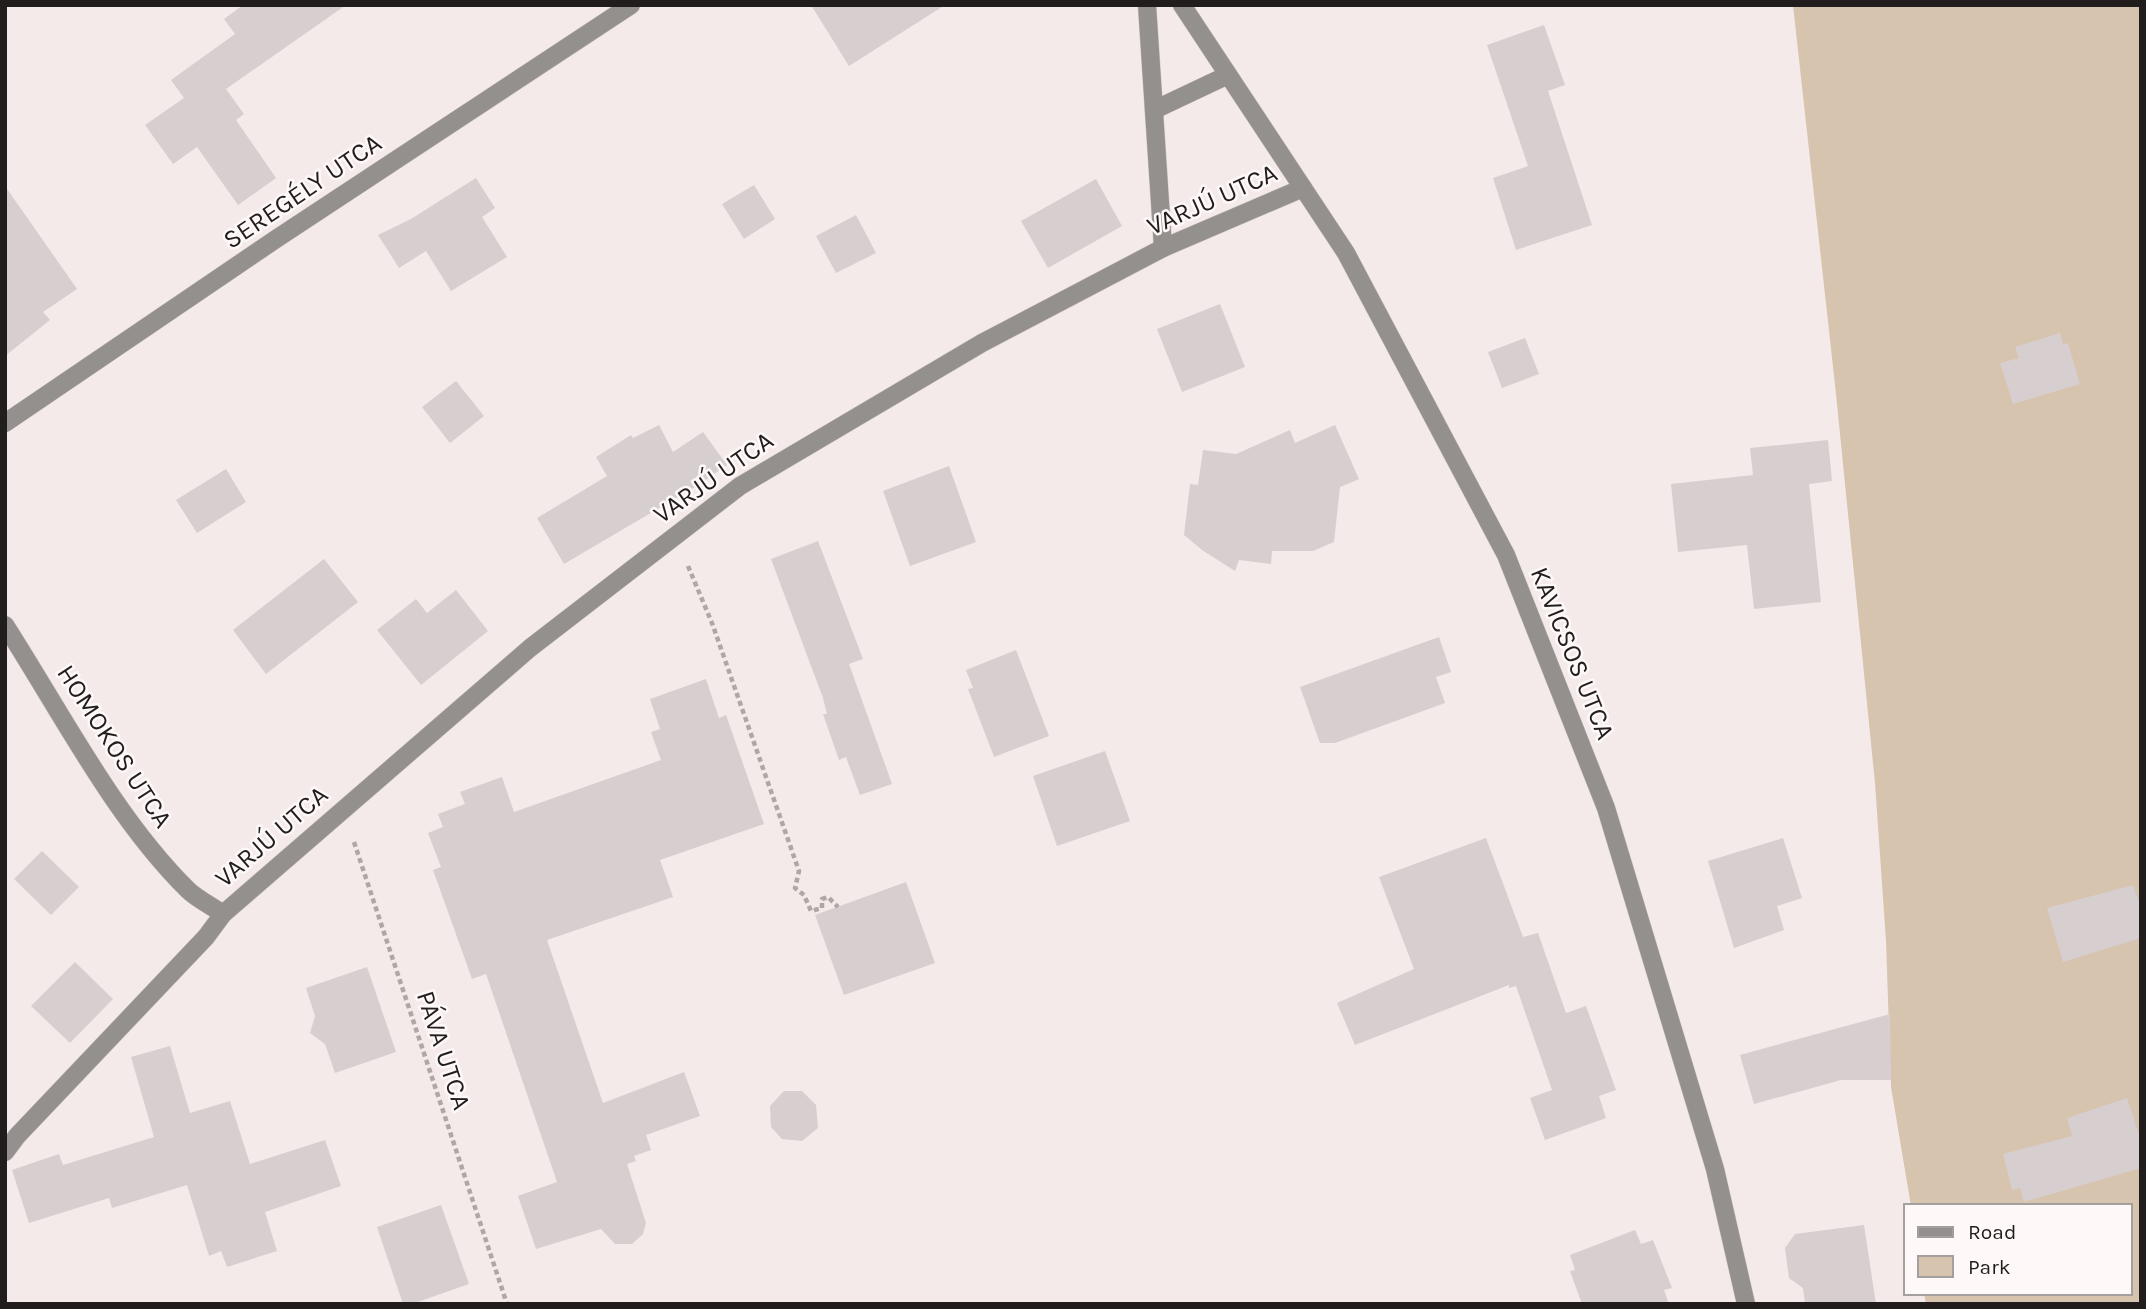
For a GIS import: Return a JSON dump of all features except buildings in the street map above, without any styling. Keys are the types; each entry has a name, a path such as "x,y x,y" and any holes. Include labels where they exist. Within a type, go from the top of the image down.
{"street":[{"name":"SEREGÉLY UTCA","path":"5,424 276,239 631,5"},
{"path":"1147,5 1163,248"},
{"name":"KAVICSOS UTCA","path":"1182,5 1346,253 1506,555 1606,808 1715,1169 1746,1304"},
{"path":"1154,110 1228,75"},
{"name":"VARJÚ UTCA","path":"5,1152 17,1136 206,937 223,914 530,648 740,486 982,343 1163,248 1303,188"},
{"name":"HOMOKOS UTCA","path":"5,625 115,801 147,845 190,892 223,914"}],"path":[{"path":"675,536 712,623 799,871 795,888 804,895 811,911 822,908 822,899 828,897 838,907"},
{"name":"PÁVA UTCA","path":"343,808 508,1304"}],"green space":[{"path":"1793,5 2141,5 2141,1304 1926,1304 1924,1295 2132,1295 2132,1204 1911,1204 1891,1087 1886,941 1875,783"}]}
